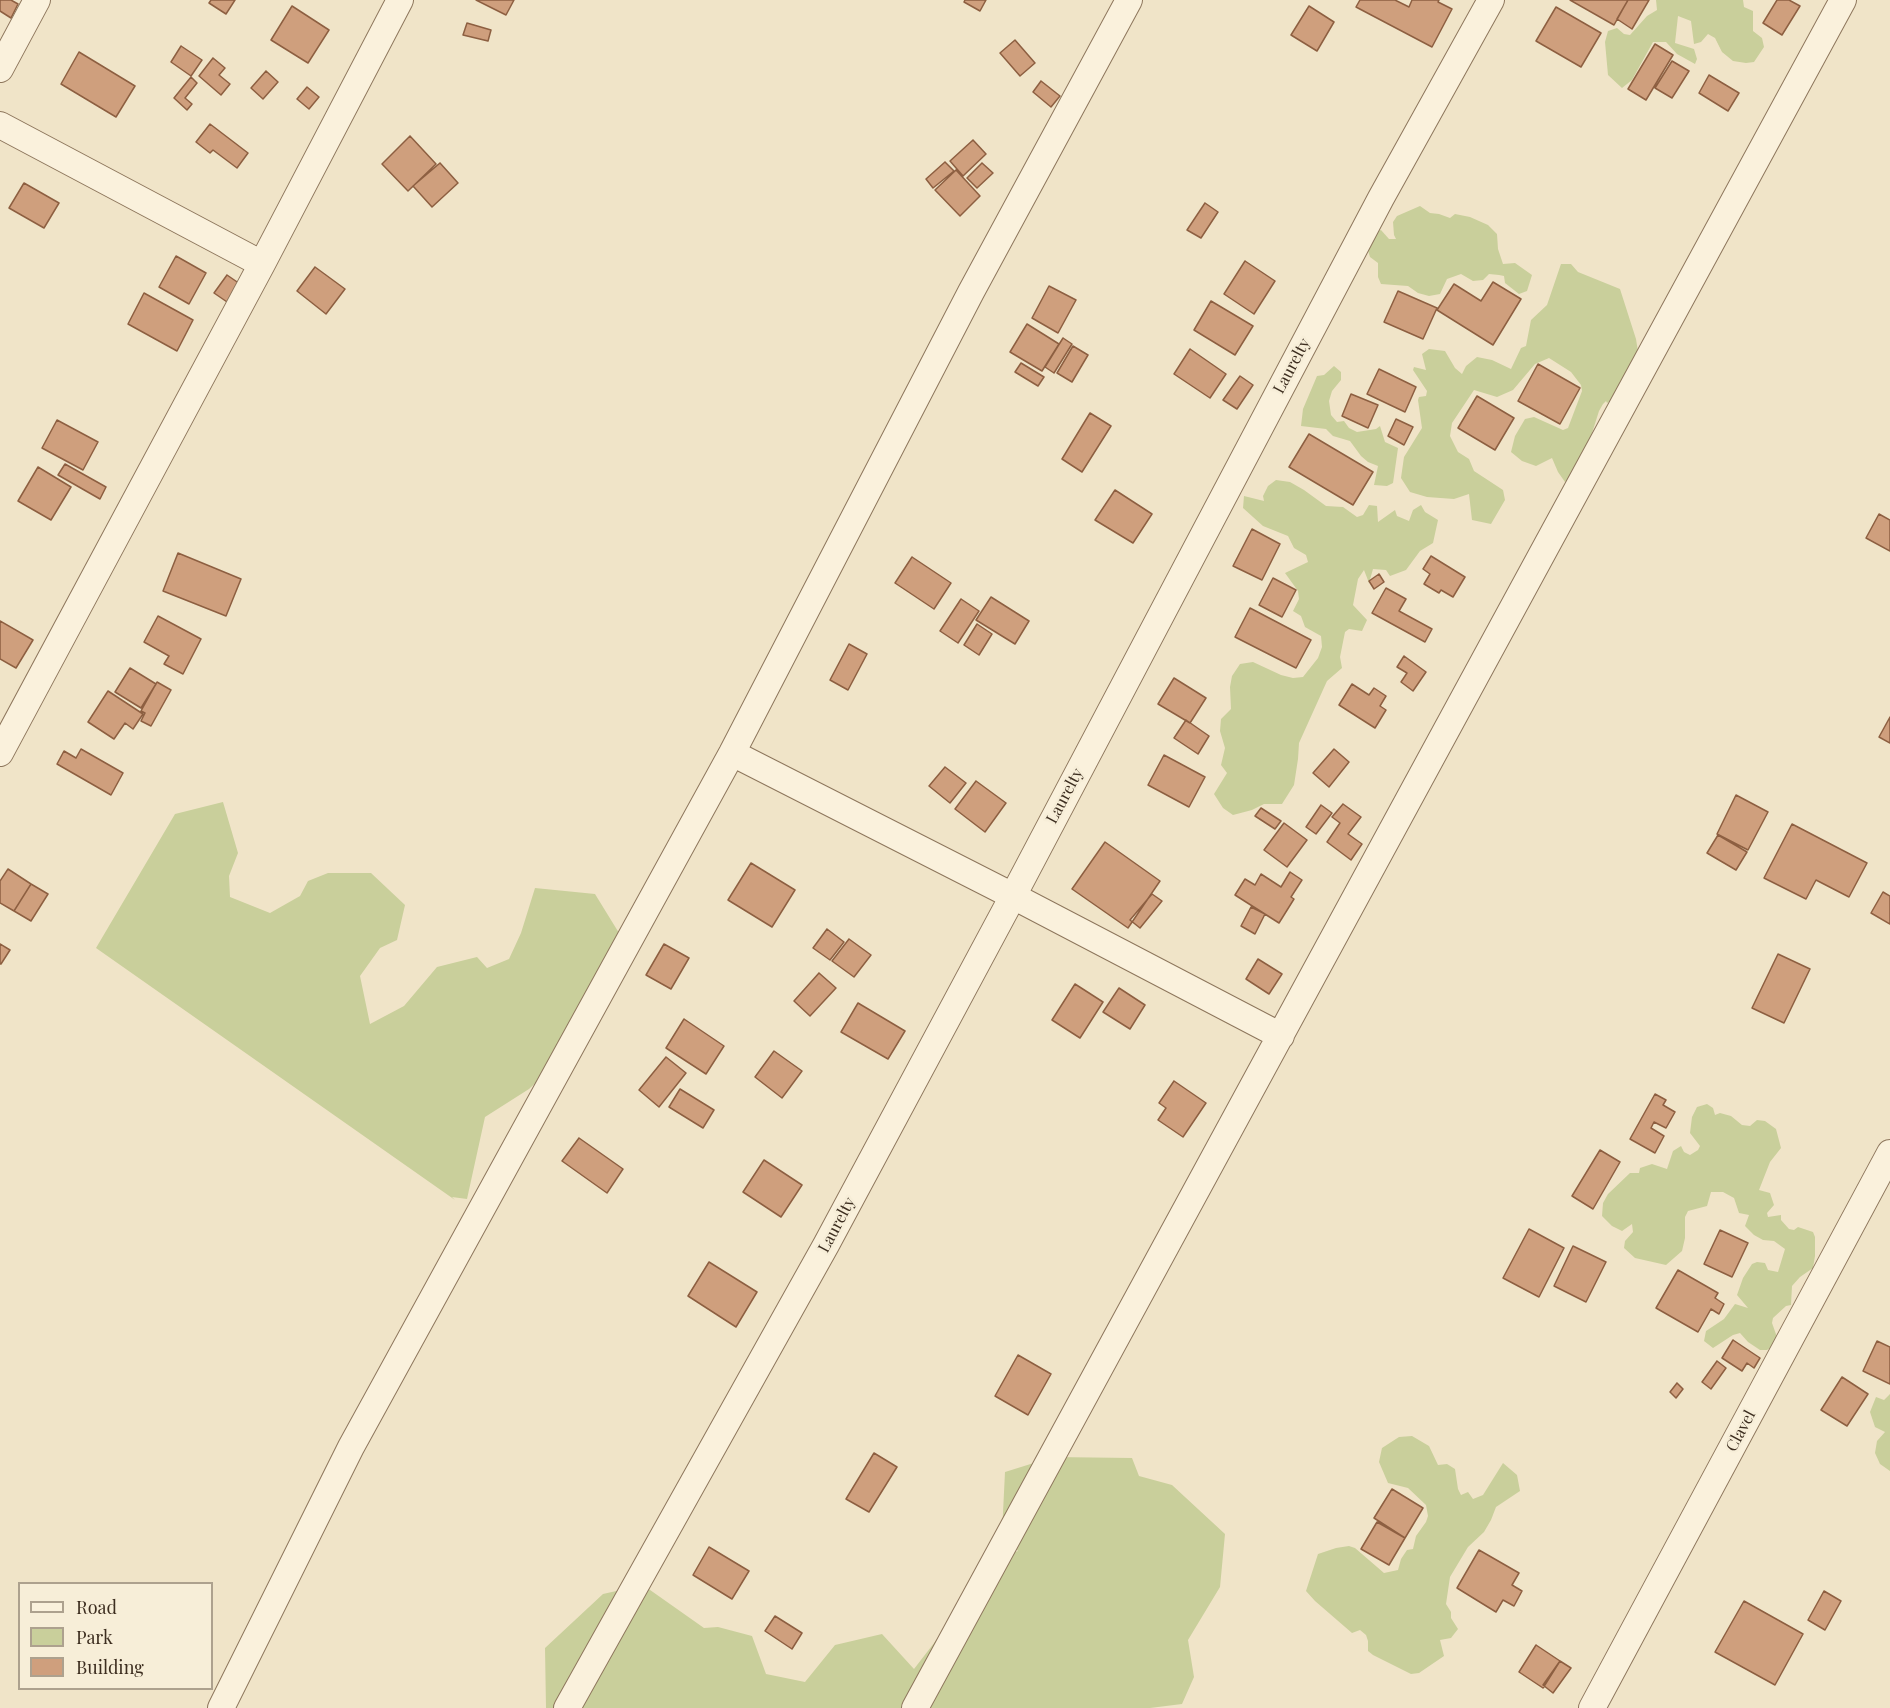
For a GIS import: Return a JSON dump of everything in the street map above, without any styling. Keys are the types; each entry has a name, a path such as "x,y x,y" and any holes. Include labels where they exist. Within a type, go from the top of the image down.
{"street":[{"path":"0,69 37,0"},
{"path":"0,753 262,264 400,0"},
{"path":"221,1708 351,1447 732,753 977,281 1129,0"},
{"name":"Laurelty","path":"567,1708 826,1245 1013,896 1375,208 1491,0"},
{"path":"915,1708 1843,0"},
{"path":"0,125 262,264"},
{"path":"732,753 1281,1036"},
{"name":"Clavel","path":"1592,1708 1890,1153"}],"green space":[{"path":"1656,0 1743,0 1744,7 1753,11 1753,31 1762,38 1764,47 1754,62 1733,61 1722,52 1715,38 1708,34 1701,42 1694,44 1691,21 1678,16 1675,43 1694,49 1697,59 1695,64 1677,54 1666,42 1653,42 1632,80 1622,88 1608,75 1605,42 1608,31 1617,28 1624,34 1630,35 1647,16 1657,10"},
{"path":"1420,206 1430,213 1450,218 1455,214 1470,217 1488,225 1497,234 1498,249 1503,264 1515,263 1532,275 1527,291 1519,294 1505,283 1504,276 1489,274 1483,280 1473,281 1461,274 1447,279 1440,294 1429,296 1418,293 1408,286 1381,284 1378,277 1378,263 1370,257 1365,241 1369,234 1381,230 1389,239 1396,239 1393,222 1397,216"},
{"path":"1561,264 1571,264 1578,272 1620,289 1636,339 1639,358 1629,387 1607,403 1606,401 1599,411 1586,452 1573,478 1565,482 1552,458 1536,466 1522,461 1511,452 1515,436 1525,419 1534,417 1563,430 1568,428 1582,391 1581,385 1571,372 1549,358 1535,364 1513,390 1497,397 1474,390 1452,423 1450,436 1458,452 1469,459 1474,471 1503,490 1505,500 1491,524 1472,520 1469,494 1454,499 1427,497 1410,492 1401,478 1404,457 1422,428 1418,400 1419,397 1426,396 1427,391 1413,370 1414,367 1426,370 1422,354 1429,349 1445,351 1455,368 1462,374 1466,366 1477,357 1492,360 1511,369 1521,348 1526,346 1531,320 1547,305"},
{"path":"1334,366 1341,372 1341,380 1332,391 1329,401 1331,415 1337,422 1344,421 1349,428 1357,432 1376,429 1380,426 1385,442 1398,448 1393,483 1387,486 1374,485 1378,466 1361,456 1350,441 1333,436 1326,429 1301,426 1303,409 1317,376 1324,375"},
{"path":"1276,480 1290,482 1326,506 1343,507 1357,517 1363,515 1369,505 1377,506 1378,522 1395,510 1397,516 1409,521 1413,510 1421,505 1425,512 1438,520 1433,543 1420,551 1406,570 1390,576 1386,570 1373,569 1369,583 1364,570 1358,579 1353,605 1367,620 1362,631 1349,629 1345,632 1340,657 1342,668 1327,681 1299,743 1294,785 1282,804 1264,804 1233,815 1223,808 1214,794 1227,773 1221,765 1225,748 1220,731 1221,719 1231,709 1232,676 1240,664 1253,662 1281,675 1293,678 1303,677 1318,658 1322,647 1321,636 1305,627 1301,616 1293,611 1299,599 1298,591 1285,573 1308,562 1306,555 1294,548 1288,536 1263,526 1243,508 1244,496 1264,501 1263,496 1268,486"},
{"path":"223,802 238,853 229,876 230,897 270,913 300,896 308,881 328,873 371,873 405,905 397,940 380,948 360,976 370,1024 404,1006 437,967 477,957 487,968 509,959 521,933 535,888 595,894 619,933 569,1052 529,1089 485,1117 467,1199 452,1197 455,1200 96,948 175,814"},
{"path":"1707,1104 1713,1108 1715,1115 1720,1113 1731,1116 1742,1125 1750,1126 1757,1120 1765,1121 1776,1129 1781,1148 1770,1162 1759,1190 1770,1193 1774,1205 1767,1213 1768,1217 1781,1215 1781,1220 1789,1229 1794,1230 1798,1227 1813,1232 1815,1237 1813,1268 1792,1286 1791,1305 1786,1306 1773,1318 1772,1323 1777,1337 1775,1345 1767,1350 1760,1350 1740,1333 1713,1348 1704,1341 1706,1331 1724,1319 1735,1304 1748,1308 1737,1295 1743,1278 1752,1264 1765,1263 1768,1270 1778,1272 1785,1249 1774,1241 1763,1240 1754,1235 1745,1226 1749,1215 1739,1213 1734,1198 1723,1192 1711,1192 1707,1206 1688,1211 1685,1217 1685,1238 1682,1251 1666,1265 1635,1258 1624,1248 1625,1241 1633,1232 1632,1224 1622,1231 1612,1226 1602,1216 1603,1203 1608,1194 1630,1173 1639,1173 1640,1168 1652,1164 1667,1169 1673,1151 1681,1146 1684,1152 1690,1155 1698,1150 1700,1146 1690,1133 1692,1117 1697,1107"},
{"path":"1890,1394 1890,1471 1880,1464 1875,1453 1877,1441 1885,1432 1875,1427 1870,1412 1876,1397 1884,1400"},
{"path":"1412,1436 1429,1446 1438,1465 1447,1464 1455,1469 1461,1495 1468,1492 1473,1499 1483,1495 1503,1463 1517,1475 1520,1491 1496,1507 1484,1532 1468,1547 1450,1577 1446,1604 1458,1629 1451,1638 1440,1640 1444,1656 1419,1673 1411,1674 1373,1655 1368,1651 1366,1635 1360,1630 1352,1633 1306,1591 1318,1554 1349,1546 1355,1548 1384,1573 1398,1570 1407,1550 1413,1549 1416,1536 1428,1516 1426,1505 1408,1488 1388,1483 1379,1462 1382,1448 1399,1437"},
{"path":"1053,1457 1132,1458 1139,1476 1172,1485 1225,1534 1220,1587 1188,1640 1194,1677 1182,1704 1150,1708 546,1708 545,1648 603,1594 643,1585 704,1628 718,1627 752,1636 766,1674 805,1682 835,1645 882,1634 914,1669 993,1558 1018,1551 1002,1533 1005,1472"}],"building":[{"path":"0,0 11,0 18,4 11,18 0,11"},
{"path":"211,0 235,0 226,14 209,3"},
{"path":"476,0 514,0 506,15"},
{"path":"965,0 986,0 980,11 964,2"},
{"path":"1360,0 1395,0 1409,7 1412,0 1439,0 1438,2 1452,9 1432,47 1356,7"},
{"path":"1570,0 1628,0 1614,25"},
{"path":"1628,0 1649,0 1632,29 1617,19"},
{"path":"1777,0 1789,0 1800,6 1782,35 1763,23"},
{"path":"292,6 329,30 308,63 271,40"},
{"path":"1309,6 1334,22 1317,51 1291,35"},
{"path":"1556,7 1601,33 1581,67 1536,41"},
{"path":"467,23 491,30 488,41 463,35"},
{"path":"1015,40 1035,63 1020,76 1000,53"},
{"path":"1655,44 1673,55 1646,100 1628,89"},
{"path":"181,46 202,60 191,76 171,62"},
{"path":"79,52 135,86 116,117 61,84"},
{"path":"213,58 225,68 219,75 230,84 221,95 199,76"},
{"path":"1672,61 1689,71 1672,98 1655,88"},
{"path":"266,71 278,82 263,99 251,88"},
{"path":"1709,75 1739,93 1728,111 1699,93"},
{"path":"191,77 197,83 185,98 192,104 187,110 174,98"},
{"path":"1041,81 1060,96 1051,107 1033,92"},
{"path":"307,87 319,97 309,109 297,99"},
{"path":"210,124 248,153 237,168 213,150 210,153 196,142"},
{"path":"410,136 436,164 408,191 382,164"},
{"path":"973,140 986,154 963,176 950,161"},
{"path":"945,162 954,171 933,188 926,179"},
{"path":"440,163 458,183 432,207 413,186"},
{"path":"982,163 993,173 977,188 967,178"},
{"path":"956,170 980,196 960,216 935,190"},
{"path":"24,183 59,203 44,228 9,208"},
{"path":"1205,203 1218,212 1201,238 1187,230"},
{"path":"176,256 206,273 189,304 159,287"},
{"path":"1245,261 1275,281 1254,314 1224,294"},
{"path":"315,267 345,289 326,314 297,291"},
{"path":"227,275 243,286 230,304 214,293"},
{"path":"1493,282 1521,299 1493,345 1437,310 1454,284 1481,301"},
{"path":"1049,286 1076,300 1058,333 1032,318"},
{"path":"1398,291 1437,308 1423,339 1384,322"},
{"path":"144,293 193,320 177,351 128,324"},
{"path":"1211,301 1253,326 1235,355 1194,330"},
{"path":"1027,324 1059,344 1042,371 1010,352"},
{"path":"1063,338 1072,344 1054,373 1045,367"},
{"path":"1073,346 1088,355 1072,382 1057,373"},
{"path":"1190,349 1226,374 1210,398 1174,374"},
{"path":"1021,363 1044,377 1038,386 1015,372"},
{"path":"1538,364 1580,388 1560,424 1518,401"},
{"path":"1379,369 1416,387 1405,412 1367,394"},
{"path":"1240,376 1253,385 1237,409 1223,400"},
{"path":"1351,394 1378,405 1368,428 1342,416"},
{"path":"1477,396 1514,418 1495,450 1458,428"},
{"path":"1090,413 1111,426 1082,472 1062,459"},
{"path":"1396,419 1413,427 1404,445 1388,436"},
{"path":"57,420 98,442 83,470 42,448"},
{"path":"1309,434 1373,472 1353,505 1289,467"},
{"path":"65,464 106,487 100,499 58,475"},
{"path":"38,467 71,487 51,520 18,501"},
{"path":"1115,490 1152,514 1133,543 1095,520"},
{"path":"1879,514 1890,520 1890,551 1866,538"},
{"path":"1252,529 1280,544 1262,580 1233,566"},
{"path":"178,553 241,579 226,616 163,591"},
{"path":"1431,556 1465,577 1453,597 1441,590 1439,593 1424,584 1430,574 1423,569"},
{"path":"912,557 951,583 934,609 895,583"},
{"path":"1379,574 1384,582 1374,589 1369,581"},
{"path":"1273,578 1296,590 1282,617 1259,605"},
{"path":"1386,588 1406,599 1399,611 1432,629 1425,642 1372,613"},
{"path":"991,597 1029,621 1015,644 976,620"},
{"path":"961,599 979,611 958,643 940,631"},
{"path":"1250,608 1311,640 1296,668 1235,637"},
{"path":"158,616 201,639 183,674 164,664 169,656 144,642"},
{"path":"0,621 33,640 16,668 0,659"},
{"path":"977,624 992,634 979,655 964,645"},
{"path":"849,644 867,654 848,690 830,680"},
{"path":"1404,656 1426,672 1413,691 1401,682 1407,673 1397,667"},
{"path":"130,668 156,684 141,708 115,692"},
{"path":"1174,678 1206,698 1190,723 1158,704"},
{"path":"157,682 171,690 151,726 141,721 145,713 141,711"},
{"path":"1352,684 1369,695 1374,688 1386,696 1380,706 1386,710 1375,728 1339,705"},
{"path":"108,691 143,714 133,729 125,723 114,739 88,722"},
{"path":"1890,717 1890,743 1879,737"},
{"path":"1186,720 1209,736 1198,754 1174,738"},
{"path":"81,749 123,773 111,795 57,764 64,751 76,758"},
{"path":"1334,749 1349,762 1329,787 1313,773"},
{"path":"1164,755 1205,777 1189,807 1148,785"},
{"path":"945,767 966,783 950,803 929,786"},
{"path":"976,781 1006,803 985,832 955,809"},
{"path":"1736,795 1768,812 1748,850 1717,834"},
{"path":"1343,804 1361,817 1348,834 1362,844 1351,860 1327,842 1340,823 1332,817"},
{"path":"1321,805 1332,813 1316,834 1306,827"},
{"path":"1261,808 1281,821 1275,829 1255,816"},
{"path":"1284,823 1307,840 1287,867 1264,850"},
{"path":"1792,824 1867,863 1849,897 1816,880 1806,899 1764,878"},
{"path":"1718,835 1747,852 1736,870 1707,853"},
{"path":"1105,842 1160,881 1128,928 1072,889"},
{"path":"751,863 795,890 772,927 728,900"},
{"path":"8,869 31,884 14,911 0,903 0,881"},
{"path":"1290,872 1302,880 1291,897 1294,899 1279,923 1235,895 1245,879 1255,885 1261,874 1281,887"},
{"path":"31,884 48,894 31,921 14,911"},
{"path":"1883,892 1890,896 1890,924 1871,913"},
{"path":"1152,894 1162,901 1140,928 1130,920"},
{"path":"1251,907 1265,914 1255,934 1241,926"},
{"path":"827,929 844,942 830,960 813,948"},
{"path":"849,939 871,955 854,977 832,961"},
{"path":"0,944 10,950 1,964 0,964"},
{"path":"664,944 689,958 671,989 646,975"},
{"path":"1778,954 1810,969 1784,1023 1752,1008"},
{"path":"1258,959 1282,974 1269,994 1246,979"},
{"path":"819,973 836,988 810,1016 794,1001"},
{"path":"1075,984 1103,1002 1080,1038 1052,1020"},
{"path":"1119,988 1145,1005 1130,1029 1103,1012"},
{"path":"858,1003 905,1031 888,1059 841,1032"},
{"path":"684,1019 724,1046 706,1074 666,1048"},
{"path":"774,1051 802,1071 782,1098 755,1077"},
{"path":"666,1057 686,1073 659,1107 639,1090"},
{"path":"1174,1081 1206,1103 1183,1137 1158,1120 1166,1108 1159,1103"},
{"path":"680,1089 714,1110 703,1128 669,1107"},
{"path":"1655,1094 1666,1100 1663,1105 1675,1112 1666,1128 1654,1122 1651,1128 1664,1136 1655,1153 1630,1139"},
{"path":"579,1138 623,1169 607,1193 562,1161"},
{"path":"1600,1150 1620,1162 1593,1209 1572,1196"},
{"path":"764,1160 802,1185 781,1217 743,1192"},
{"path":"1529,1229 1564,1248 1539,1297 1503,1278"},
{"path":"1720,1230 1748,1243 1732,1277 1704,1264"},
{"path":"1573,1246 1606,1262 1586,1302 1554,1286"},
{"path":"709,1262 757,1292 736,1327 688,1296"},
{"path":"1678,1270 1718,1293 1715,1298 1724,1304 1719,1314 1711,1309 1698,1332 1656,1308"},
{"path":"1733,1340 1760,1358 1754,1368 1747,1363 1742,1371 1722,1358"},
{"path":"1877,1341 1890,1347 1890,1384 1863,1371"},
{"path":"1018,1355 1051,1374 1028,1415 995,1396"},
{"path":"1717,1361 1726,1368 1711,1389 1702,1382"},
{"path":"1842,1377 1868,1394 1847,1426 1821,1410"},
{"path":"1677,1383 1683,1389 1676,1398 1670,1392"},
{"path":"874,1453 897,1467 869,1512 846,1499"},
{"path":"1392,1489 1423,1508 1405,1538 1374,1518"},
{"path":"1377,1522 1405,1538 1389,1565 1361,1549"},
{"path":"709,1547 749,1571 732,1599 693,1575"},
{"path":"1479,1550 1519,1573 1512,1585 1522,1591 1514,1606 1503,1600 1496,1612 1457,1588"},
{"path":"1824,1591 1841,1601 1825,1630 1808,1620"},
{"path":"1744,1601 1803,1634 1775,1685 1715,1652"},
{"path":"775,1616 802,1633 792,1649 765,1631"},
{"path":"1536,1645 1560,1661 1543,1688 1519,1672"},
{"path":"1560,1661 1571,1668 1553,1693 1543,1685"}]}
